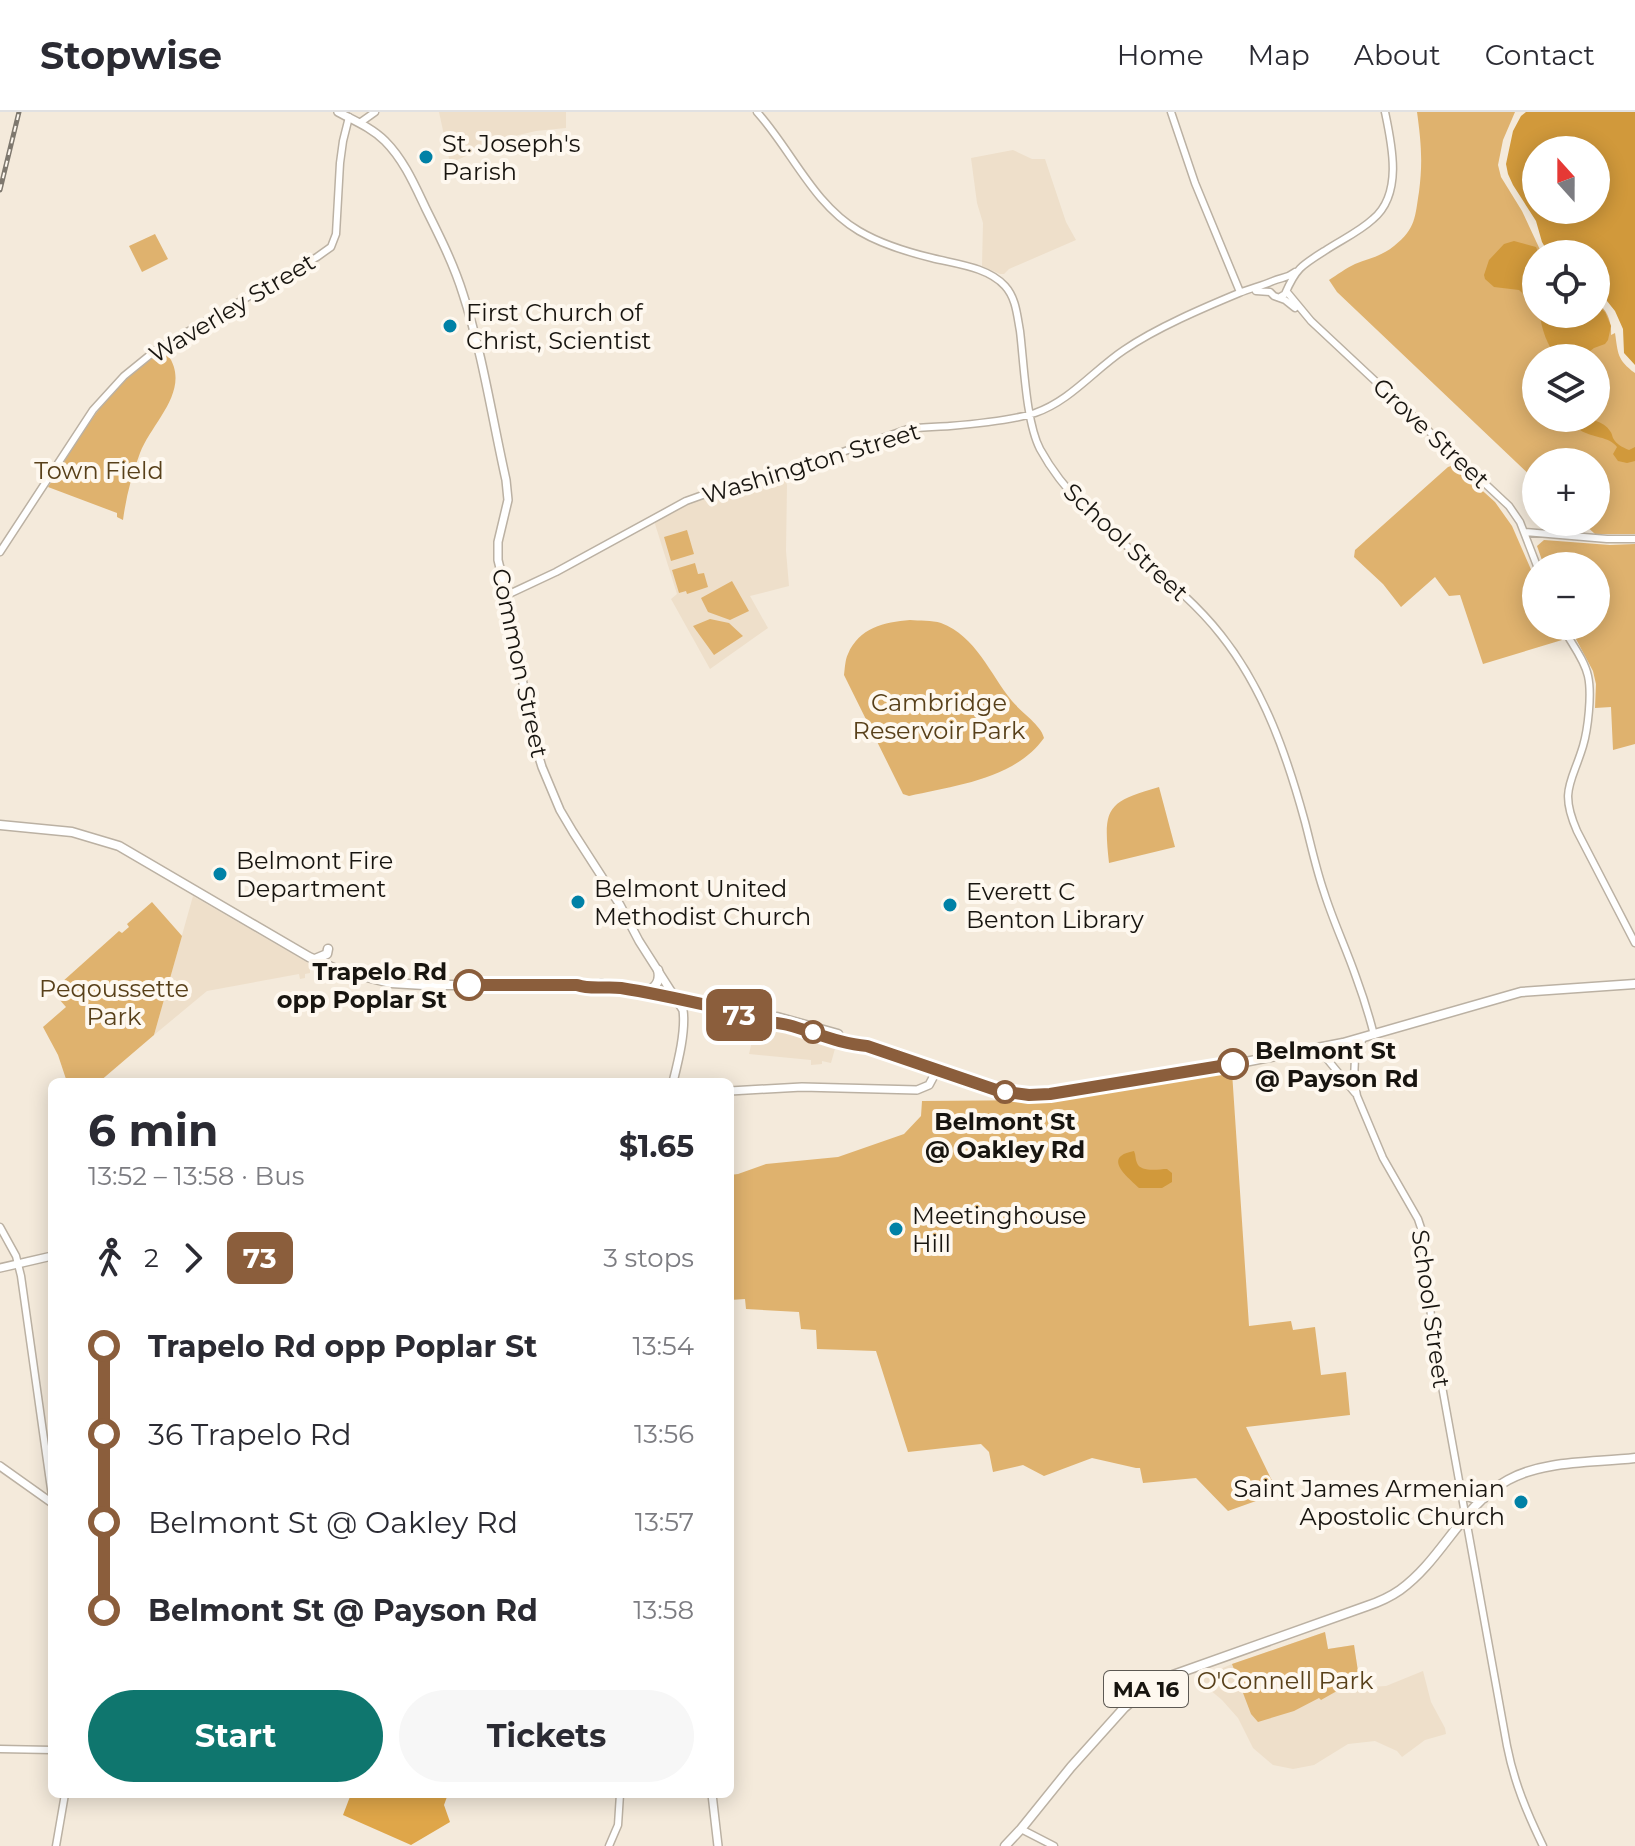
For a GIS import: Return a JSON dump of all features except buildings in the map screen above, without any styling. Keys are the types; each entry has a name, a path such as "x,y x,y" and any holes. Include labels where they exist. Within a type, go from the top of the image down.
{"main road":[{"name":"Common Street","path":"338,112 361,122 382,138 398,157 440,238 463,293 477,342 506,480 508,500 497,551 531,731 542,767 570,827 682,1008 684,1018 674,1078"},
{"path":"0,825 72,832 119,846 314,960 356,976 407,985 577,985 643,992 867,1046 999,1091 1029,1095 1183,1074 1318,1048 1521,992 1635,984"},
{"path":"314,960 327,954 328,949"},
{"path":"643,992 658,982 658,970"},
{"path":"734,1091 802,1087 917,1090 929,1085 937,1070"},
{"path":"0,1268 48,1257"},
{"name":"MA 16","path":"1005,1846 1071,1767 1124,1708 1145,1690 1173,1675 1392,1595 1418,1574 1484,1498 1510,1479 1540,1468 1635,1458"},
{"path":"0,1466 48,1500"},
{"path":"1462,1491 1473,1498 1484,1498"},
{"path":"712,1798 718,1846"}],"street":[{"path":"361,122 375,112"},
{"name":"School Street","path":"757,112 824,203 849,225 890,246 985,272 1006,286 1018,317 1030,414 1042,452 1066,487 1090,513 1201,613 1230,647 1269,717 1285,754 1323,890 1356,975 1374,1035"},
{"path":"1171,112 1195,183 1244,291"},
{"path":"1295,272 1280,297 1270,292 1271,283 1287,279 1302,264 1365,226 1382,209 1390,190 1393,162 1385,112"},
{"name":"Waverley Street","path":"0,552 88,416 124,376 156,350 331,247 336,234 340,163 349,117"},
{"path":"1282,280 1287,289"},
{"name":"Washington Street","path":"507,595 556,572 674,506 711,492 794,469 898,432 1030,414 1044,409 1065,397 1128,347 1197,311 1271,283"},
{"name":"Grove Street","path":"1287,289 1305,315"},
{"name":"Washington Street","path":"1244,291 1270,292"},
{"name":"Grove Street","path":"1280,297 1305,315 1501,498 1522,526"},
{"path":"1572,536 1635,539"},
{"path":"1570,640 1585,667 1589,684 1583,745 1568,786 1570,813 1635,943"},
{"name":"School Street","path":"1363,1038 1355,1058 1357,1096 1383,1158 1421,1226 1432,1332 1467,1507 1466,1518 1511,1767 1523,1805 1543,1846"},
{"name":"School Street","path":"1318,1048 1357,1096"},
{"path":"0,1227 19,1265 48,1468"},
{"path":"0,1749 48,1750"},
{"path":"56,1846 64,1798"},
{"path":"609,1846 618,1825 620,1798"},
{"path":"1021,1829 1054,1846"}],"shaded area":[{"path":"439,112 566,112 566,128 510,137 450,163"},
{"path":"1526,112 1635,112 1635,365 1624,353 1623,329 1610,305 1610,240 1541,240 1537,224 1610,224 1610,136 1522,136 1522,199 1506,164 1513,131"},
{"path":"1013,150 1032,159 1045,159 1066,222 1076,240 1000,274 982,266 983,223 971,158"},
{"path":"1514,241 1522,243 1522,293 1494,287 1485,279 1489,260 1504,244"},
{"path":"1611,326 1605,344 1549,344 1543,328"},
{"path":"1585,432 1610,432 1620,446 1629,450 1635,447 1635,461 1618,461 1613,454 1617,447"},
{"path":"781,477 787,485 789,586 750,596 768,628 710,669 671,599 677,594 656,521 700,498"},
{"path":"193,896 310,964 310,973 300,979 299,974 207,991 154,1035"},
{"path":"756,1024 836,1045 831,1063 822,1061 822,1064 811,1065 811,1060 749,1054"},
{"path":"1134,1151 1139,1166 1150,1170 1167,1169 1172,1173 1172,1182 1162,1188 1139,1188 1118,1162 1124,1154"},
{"path":"1325,1632 1328,1649 1354,1645 1359,1678 1369,1687 1386,1686 1423,1671 1431,1702 1446,1734 1425,1740 1402,1757 1397,1751 1375,1741 1348,1744 1314,1765 1293,1769 1273,1765 1253,1748 1238,1718 1203,1684 1202,1677"},
{"path":"349,1798 447,1798 444,1805 450,1822 411,1845 343,1815"}],"green space":[{"path":"1417,112 1515,112 1503,140 1498,165 1501,177 1522,211 1522,224 1528,224 1535,240 1522,240 1522,328 1610,328 1610,322 1611,335 1615,333 1622,360 1635,373 1635,534 1610,534 1610,448 1522,448 1522,468 1337,292 1329,280 1352,266 1380,255 1401,240 1411,228 1420,181"},
{"path":"155,234 168,259 142,272 129,246"},
{"name":"Town Field","path":"161,353 168,355 174,368 173,393 140,453 123,520 117,517 117,513 48,487 83,431 111,395 126,378"},
{"path":"1454,465 1495,502 1512,526 1523,552 1522,640 1562,640 1483,664 1460,595 1449,596 1435,577 1401,607 1383,584 1354,557 1355,550"},
{"path":"687,530 694,554 671,561 664,537"},
{"path":"1544,540 1635,544 1635,744 1613,750 1611,707 1595,708 1593,671 1576,640 1610,640 1610,552 1539,552 1537,546"},
{"path":"695,563 698,574 704,573 708,587 687,594 686,591 679,593 672,570"},
{"path":"732,581 749,611 730,620 708,612 701,598"},
{"path":"710,619 729,623 743,636 714,655 693,626"},
{"name":"Cambridge Reservoir Park","path":"891,622 941,623 973,646 1012,701 1042,733 1044,738 1032,752 1017,763 982,779 909,796 903,794 844,675 847,656 866,632"},
{"path":"1159,787 1175,847 1109,863 1107,830 1112,810 1128,797"},
{"name":"Peqoussette Park","path":"152,902 182,936 154,1035 104,1078 66,1078 43,1027 66,1007 52,991 119,931 122,933 129,927 127,924"},
{"path":"1232,1072 1249,1326 1291,1321 1293,1330 1315,1327 1321,1375 1346,1372 1350,1415 1246,1427 1278,1493 1228,1511 1196,1478 1143,1483 1140,1468 1092,1458 1044,1476 1023,1465 993,1472 989,1452 981,1444 908,1452 876,1351 817,1349 816,1330 801,1329 799,1312 746,1309 745,1299 734,1300 734,1174 766,1164 838,1157 904,1134 921,1116 922,1101 1044,1100"},
{"name":"O'Connell Park","path":"1325,1632 1328,1649 1354,1645 1359,1678 1321,1700 1319,1698 1294,1711 1258,1722 1251,1714 1232,1664"}],"railway":[{"path":"0,190 19,112"}],"bus line":[{"name":"73","path":"469,985 606,986 643,992 867,1046 1014,1094 1050,1094 1233,1064"}],"place":[{"name":"St. Joseph's Parish","path":"426,157"},
{"name":"First Church of Christ, Scientist","path":"450,326"},
{"name":"Belmont Fire Department","path":"220,874"},
{"name":"Belmont United Methodist Church","path":"578,902"},
{"name":"Everett C Benton Library","path":"950,905"},
{"name":"Trapelo Rd opp Poplar St","path":"469,985"},
{"name":"Belmont St @ Payson Rd","path":"1233,1064"},
{"name":"Belmont St @ Oakley Rd","path":"1005,1092"},
{"name":"Meetinghouse Hill","path":"896,1229"},
{"name":"Saint James Armenian Apostolic Church","path":"1521,1502"}]}
